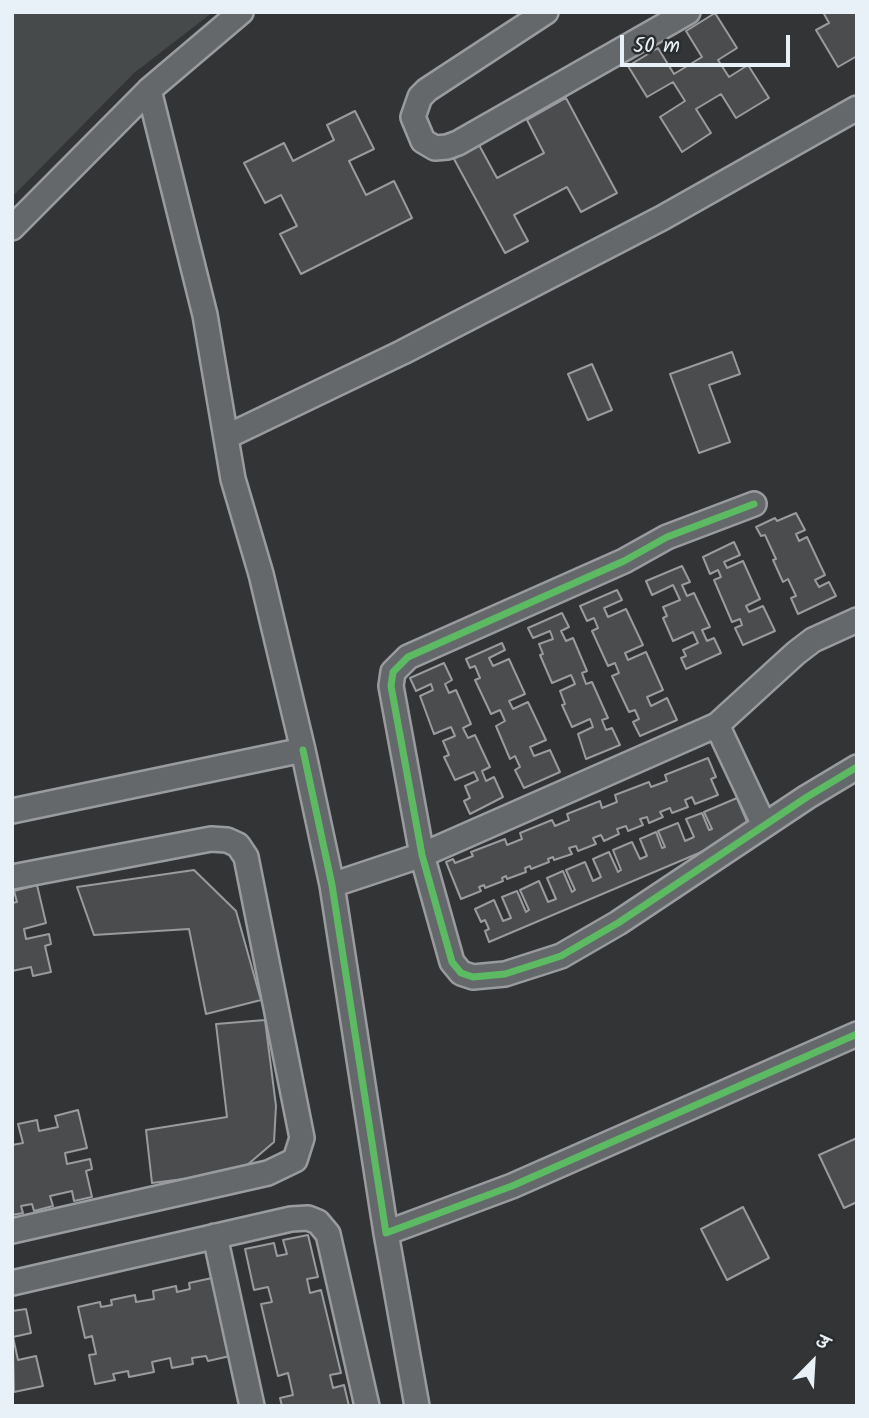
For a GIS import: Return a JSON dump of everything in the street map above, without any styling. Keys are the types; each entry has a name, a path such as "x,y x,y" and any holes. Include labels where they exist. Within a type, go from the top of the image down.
{"street":[{"path":"12,228 149,90 241,12"},
{"path":"546,12 420,97 413,117 423,141 435,148 458,143 688,12"},
{"path":"149,90 205,315 233,479 261,574 332,885 386,1233 417,1406"},
{"path":"226,438 403,352 662,218 857,108"},
{"path":"754,504 667,537 624,561 408,657 393,672 391,686 422,855 452,962 461,973 472,977 505,974 561,956 618,923 764,825 857,767"},
{"path":"332,885 422,855 717,725 796,653 814,640 857,620"},
{"path":"717,725 764,825"},
{"path":"12,811 303,750"},
{"path":"12,877 211,839 227,840 238,845 246,857 302,1138 295,1160 268,1173 12,1231"},
{"path":"386,1233 512,1186 857,1034"},
{"path":"12,1283 291,1219 308,1218 318,1222 328,1234 367,1406"},
{"path":"215,1236 253,1406"}],"shaded area":[{"path":"12,12 213,12 134,73 12,197"}],"building":[{"path":"823,12 857,12 857,56 838,67 816,30 829,23"},
{"path":"715,13 737,48 718,60 729,77 748,65 769,98 736,118 721,94 696,109 711,133 682,152 660,117 685,101 673,82 647,97 628,66 658,48 674,74 702,57 686,31"},
{"path":"566,98 617,193 581,212 567,187 514,215 528,241 505,253 454,159 479,145 497,178 544,153 527,120"},
{"path":"355,111 374,149 349,161 366,195 394,181 412,218 301,274 280,234 297,226 281,195 265,203 244,163 284,143 293,161 334,140 327,125"},
{"path":"732,352 740,374 709,385 730,442 699,453 670,374"},
{"path":"592,364 612,410 588,420 568,374"},
{"path":"796,513 805,530 796,534 799,541 807,537 825,575 815,580 819,587 829,582 836,596 798,614 791,598 796,596 788,579 783,582 765,535 761,536 756,527 775,518 777,521"},
{"path":"734,542 740,555 724,562 727,568 743,561 760,599 746,606 749,612 763,606 775,631 743,645 735,628 742,625 740,619 732,622 714,580 721,577 718,570 710,574 703,557"},
{"path":"682,566 690,582 682,585 687,596 694,593 710,627 702,630 707,641 714,638 721,653 686,669 681,658 686,656 683,650 698,643 693,632 673,641 663,618 667,616 663,607 680,600 673,585 652,595 646,581"},
{"path":"617,590 622,600 604,608 608,617 626,609 643,645 625,653 628,660 646,652 663,690 647,697 651,706 667,698 677,720 640,736 633,722 639,719 635,710 629,712 612,676 619,673 615,663 608,666 592,631 598,628 594,618 587,621 580,606"},
{"path":"562,613 569,627 561,631 566,641 573,638 587,671 582,673 586,684 592,682 608,718 602,720 606,730 612,728 620,745 586,759 578,734 593,727 590,719 572,727 562,705 565,704 560,691 575,684 571,675 552,683 540,655 543,654 539,644 553,639 550,631 533,638 528,628"},
{"path":"502,643 505,650 489,658 493,666 509,659 525,694 509,701 513,709 528,702 546,740 530,747 534,756 550,750 560,772 524,788 515,770 520,767 515,756 510,759 496,726 505,721 500,710 491,714 475,680 480,678 475,666 470,668 466,659"},
{"path":"444,663 452,680 445,684 449,693 456,690 471,724 463,728 468,738 475,735 490,767 482,771 486,781 494,777 503,797 470,814 464,801 470,798 465,786 478,780 474,772 455,780 444,757 449,755 443,741 455,736 451,727 434,734 420,696 433,690 431,684 416,691 410,678"},
{"path":"708,758 716,777 711,779 718,795 695,804 692,797 685,800 688,807 672,813 670,808 660,812 663,817 649,823 647,817 640,819 643,825 628,831 626,826 617,829 619,834 604,841 601,835 593,838 596,844 578,851 576,846 569,848 572,854 554,860 553,857 548,859 549,862 531,869 530,866 525,868 526,872 507,879 506,876 502,878 503,881 485,888 484,885 479,887 481,891 461,899 446,862 453,859 455,863 473,856 471,852 505,839 507,845 522,839 520,833 552,820 555,826 569,820 567,814 600,801 602,808 617,802 615,795 649,782 651,787 667,781 665,775"},
{"path":"737,798 751,831 489,942 485,931 489,929 485,920 481,922 475,909 494,900 503,921 511,918 502,897 517,891 526,912 529,910 520,890 539,881 548,902 556,899 547,878 563,871 572,892 575,890 566,870 585,862 593,881 601,877 593,859 609,852 618,872 621,870 613,850 632,842 640,859 647,856 640,839 656,832 662,848 665,847 658,831 678,823 685,841 694,837 686,819 702,813 709,830 712,829 704,812"},
{"path":"194,870 236,911 261,1000 206,1014 189,929 94,935 77,887"},
{"path":"37,885 46,923 24,929 26,939 49,934 51,944 45,946 51,972 33,976 31,967 12,971 12,903 17,902 14,891"},
{"path":"265,1020 276,1106 274,1142 239,1172 152,1183 146,1130 227,1117 216,1024"},
{"path":"78,1110 87,1148 65,1153 67,1164 90,1159 92,1169 86,1171 92,1197 74,1201 72,1191 50,1196 53,1206 34,1211 32,1204 21,1206 23,1213 12,1215 12,1145 23,1143 18,1124 37,1120 39,1131 58,1127 55,1116"},
{"path":"857,1138 857,1202 844,1208 819,1155"},
{"path":"743,1207 769,1258 727,1280 701,1229"},
{"path":"308,1235 318,1277 307,1279 310,1293 321,1290 341,1373 330,1375 333,1388 344,1385 349,1406 282,1406 280,1398 293,1395 288,1373 278,1376 261,1304 272,1302 268,1287 254,1290 245,1249 274,1243 277,1256 287,1254 283,1240"},
{"path":"212,1278 215,1289 223,1287 230,1356 208,1361 206,1356 192,1358 193,1364 172,1368 170,1358 152,1362 154,1372 129,1377 128,1371 113,1374 115,1380 95,1384 89,1355 96,1354 92,1336 85,1338 78,1307 100,1302 101,1307 112,1305 111,1300 135,1295 136,1302 154,1299 153,1291 176,1286 177,1292 190,1289 189,1283"},
{"path":"26,1309 31,1333 13,1337 18,1360 36,1356 43,1386 14,1392 12,1311"}],"cycle path":[{"path":"754,504 667,537 624,561 408,657 393,672 391,686 422,855 452,962 461,973 473,977 505,974 561,956 618,923 807,797 857,767"},
{"path":"303,750 332,885 386,1233 512,1186 857,1034"}]}
